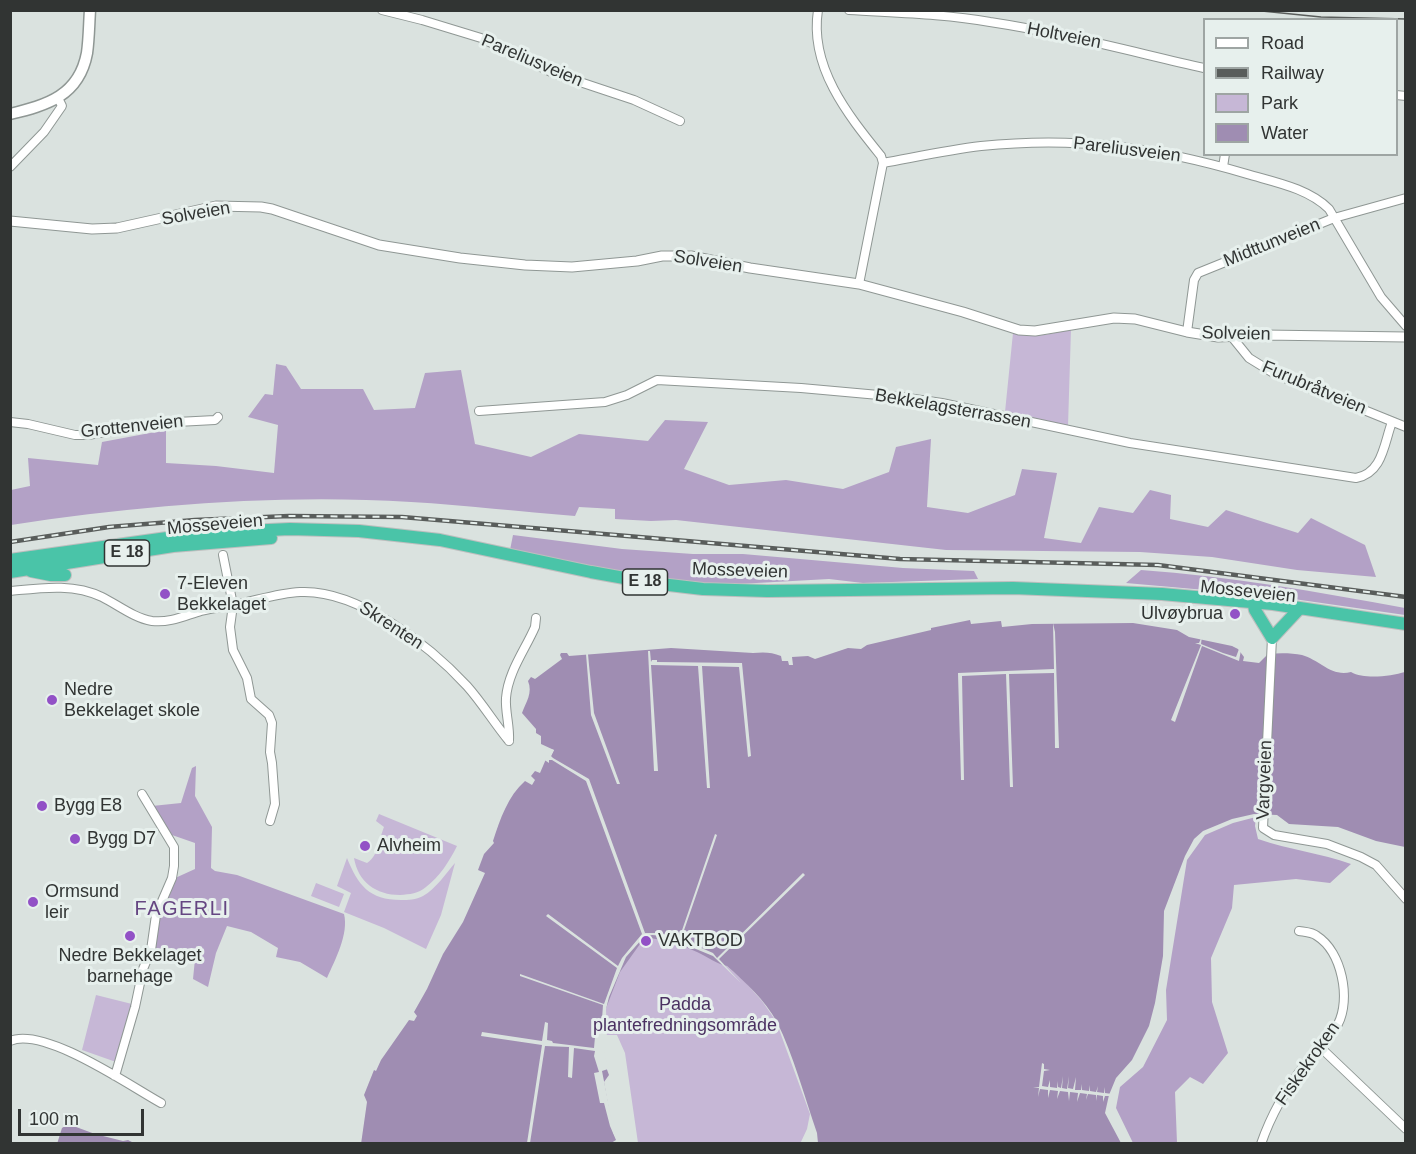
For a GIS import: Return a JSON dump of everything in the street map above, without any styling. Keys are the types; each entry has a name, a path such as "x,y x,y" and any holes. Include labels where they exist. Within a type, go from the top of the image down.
{"highway":[{"name":"Mosseveien","path":"10,560 203,533 290,529 358,531 416,536 603,574 702,589 785,591 1013,588 1162,594 1297,611 1332,619 1362,617 1406,624"},
{"name":"Mosseveien","path":"10,572 163,548 231,540 291,537 317,531"},
{"name":"E 18","path":"209,552 231,540"},
{"path":"24,569 51,575 65,575"},
{"path":"1254,606 1272,642 1297,611"}],"main road":[{"path":"10,114 39,107 58,98 71,86 82,68 87,51 90,10"}],"street":[{"name":"Pareliusveien","path":"382,10 481,38 553,73 634,100 680,121"},
{"path":"818,10 819,52 833,87 860,130 881,156 883,163 859,284"},
{"name":"Holtveien","path":"849,10 928,14 990,22 1081,38 1203,68"},
{"path":"10,167 55,117 62,106 58,98"},
{"name":"Pareliusveien","path":"883,163 983,146 1065,142 1126,146 1194,159 1305,192 1321,201 1334,218 1381,297 1406,326"},
{"path":"1223,167 1225,156"},
{"name":"Midttunveien","path":"1187,332 1194,280 1198,273 1334,218 1406,198"},
{"name":"Solveien","path":"10,221 92,229 117,228 216,206 246,206 272,209 379,245 443,256 525,265 572,267 607,265 677,255 757,270 830,278 963,312 1023,331 1114,318 1135,319 1218,337 1264,334 1406,337"},
{"name":"Furubråtveien","path":"1232,337 1249,358 1275,374 1406,428"},
{"name":"Bekkelagsterrassen","path":"478,411 605,402 627,395 657,380 801,388 942,403 1149,446 1356,478 1366,475 1376,467 1392,422"},
{"name":"Grottenveien","path":"10,422 75,435 88,435 158,423 215,420 218,417"},
{"path":"223,555 233,605 230,627 232,650 247,678 251,699 269,715 272,723 270,752 275,804 270,821"},
{"name":"Skrenten","path":"10,591 59,588 84,590 101,596 142,619 153,621 172,620 203,611 300,592 329,594 352,601 370,610 421,644 447,666 481,702 509,741 510,727 506,705 508,683 535,627 536,618"},
{"name":"Vargveien","path":"1272,642 1263,828 1269,833 1335,847 1376,865 1406,899"},
{"path":"115,1076 135,1007 143,969 151,950 156,915 172,878 175,860 171,843 142,794"},
{"name":"Fiskekroken","path":"1261,1143 1288,1088 1307,1062 1321,1048 1342,1013 1341,980 1337,963 1325,943 1311,933 1299,931"},
{"path":"10,1041 20,1038 60,1047 160,1103"},
{"path":"1321,1048 1406,1129"}],"green space":[{"path":"1071,329 1068,426 1005,412 1013,333 1035,336"},
{"path":"379,814 457,846 440,873 420,891 400,895 383,893 376,890 360,874 354,858 367,863 374,856 384,827 376,821"},
{"path":"347,858 360,883 366,889 381,897 401,900 418,898 428,893 455,863 441,915 426,949 384,928 344,912 351,893 337,886"},
{"path":"316,883 344,894 339,907 311,896"},
{"name":"Padda plantefredningsområde","path":"645,936 686,942 727,966 762,1001 776,1021 810,1114 807,1129 800,1144 638,1143 625,1053 617,1035 606,1035 605,1011 620,970 631,951"},
{"path":"96,995 132,1004 116,1062 82,1050"}],"shaded area":[{"path":"276,364 286,366 301,389 363,389 374,410 415,408 425,373 461,370 475,444 531,457 579,434 648,441 665,420 708,422 684,469 729,485 786,480 843,489 889,472 896,447 931,439 927,507 968,513 1015,495 1022,469 1057,473 1044,538 1081,543 1099,507 1133,513 1150,490 1171,495 1170,519 1208,527 1226,510 1298,533 1311,518 1365,545 1376,577 1297,570 1212,557 1140,552 946,550 676,520 615,519 615,509 579,507 575,516 411,502 261,500 110,512 11,525 11,490 30,486 28,458 98,465 102,442 166,430 166,463 274,473 278,425 248,417 265,394 273,395"},
{"path":"513,535 622,549 693,554 743,554 903,568 974,571 978,579 863,583 829,579 720,585 659,580 510,550"},
{"path":"1141,570 1240,580 1306,591 1405,608 1405,615 1273,596 1126,583"},
{"path":"196,766 195,796 212,827 211,868 215,871 237,875 344,914 343,938 327,978 300,962 276,957 278,948 251,932 227,926 216,953 208,987 193,979 195,959 154,950 156,925 173,879 195,869 195,843 172,835 152,806 181,803 192,768"},
{"path":"1256,817 1255,826 1258,839 1351,864 1330,883 1296,879 1234,885 1232,908 1211,958 1212,1002 1228,1053 1203,1084 1190,1077 1175,1092 1177,1143 1133,1143 1116,1108 1120,1087 1143,1067 1167,1020 1166,990 1187,860 1205,835 1233,823"}],"water":[{"path":"970,620 971,624 1001,621 1002,627 1032,624 1133,623 1177,630 1189,637 1232,646 1238,649 1244,657 1243,661 1259,663 1268,654 1290,654 1308,657 1337,672 1351,672 1371,677 1405,672 1405,847 1376,841 1338,827 1289,824 1277,815 1254,814 1232,819 1203,831 1194,839 1164,911 1163,956 1149,1026 1132,1060 1116,1078 1109,1095 1105,1113 1121,1143 818,1143 817,1133 788,1048 777,1022 761,999 727,966 684,947 645,937 620,972 605,1011 602,1056 609,1075 604,1082 613,1132 618,1143 361,1144 367,1102 364,1095 374,1070 376,1071 409,1020 414,1021 417,1016 414,1012 443,954 463,922 485,873 478,870 484,854 494,843 505,808 525,781 532,785 535,780 531,776 535,771 540,773 546,759 554,750 541,744 541,736 536,733 536,729 522,713 529,693 528,681 531,677 535,679 562,659 561,653 567,653 569,656 671,648 767,653 781,656 782,661 788,661 789,665 793,665 792,657 808,656 815,659 848,648 861,649 867,645"},
{"path":"68,1124 95,1134 134,1143 57,1144 62,1128"}],"pier":[{"path":"1053,623 1059,748 1055,748 1054,673 1009,674 1013,787 1010,787 1006,674 962,676 964,780 961,780 958,673 1054,669"},
{"path":"1202,636 1201,644 1223,653 1236,657 1239,649 1241,650 1239,661 1202,646 1175,722 1171,720 1201,645 1195,643 1199,643"},
{"path":"648,651 650,651 651,662 657,660 657,662 742,663 751,756 748,757 739,667 702,666 710,788 707,788 698,666 651,665 658,771 654,771"},
{"path":"586,654 588,654 594,713 620,784 617,784 591,715"},
{"path":"551,749 554,750 551,756 553,758 589,779 645,933 660,933 679,939 715,834 717,835 681,939 713,953 717,958 803,873 805,875 719,959 741,983 713,956 664,936 652,935 643,938 626,957 606,1009 607,1041 604,1051 608,1069 602,1071 613,1127 621,1143 611,1143 616,1140 604,1103 600,1103 594,1073 599,1072 594,1056 595,1051 574,1048 572,1078 568,1077 569,1047 545,1046 530,1143 527,1143 542,1045 481,1036 482,1032 542,1041 545,1022 548,1023 547,1040 553,1043 594,1048 593,1030 595,1030 597,1019 602,1019 603,1005 520,976 520,974 604,1004 617,968 546,916 548,914 618,966 642,934 586,781 552,760 549,760 549,763 543,759 545,755 548,756"},
{"path":"1042,1063 1044,1069 1050,1070 1044,1071 1042,1086 1048,1087 1050,1080 1050,1087 1057,1088 1058,1081 1058,1087 1061,1088 1063,1076 1062,1088 1067,1089 1069,1076 1068,1088 1073,1089 1076,1077 1075,1090 1081,1090 1082,1084 1082,1090 1089,1091 1090,1085 1090,1091 1096,1092 1098,1086 1097,1092 1104,1093 1105,1087 1105,1093 1112,1094 1112,1096 1105,1096 1103,1102 1103,1096 1097,1095 1096,1101 1096,1095 1088,1094 1086,1100 1087,1094 1080,1093 1077,1102 1078,1093 1070,1092 1069,1101 1068,1092 1060,1091 1057,1099 1058,1091 1050,1090 1048,1098 1048,1090 1040,1089 1038,1097 1039,1088 1033,1087 1039,1087"}],"tram line":[{"path":"1252,10 1321,17 1364,18"},
{"path":"1398,19 1406,19"}],"railway":[{"path":"10,542 109,527 195,520 289,516 402,517 900,559 1158,565 1406,597"}],"place":[{"name":"7-Eleven Bekkelaget","path":"165,594"},
{"name":"Ulvøybrua","path":"1235,614"},
{"name":"Nedre Bekkelaget skole","path":"52,700"},
{"name":"Bygg E8","path":"42,806"},
{"name":"Bygg D7","path":"75,839"},
{"name":"Alvheim","path":"365,846"},
{"name":"Ormsund leir","path":"33,902"},
{"name":"Nedre Bekkelaget barnehage","path":"130,936"},
{"name":"VAKTBOD","path":"646,941"}],"district":[{"name":"FAGERLI","path":"182,909"}]}
